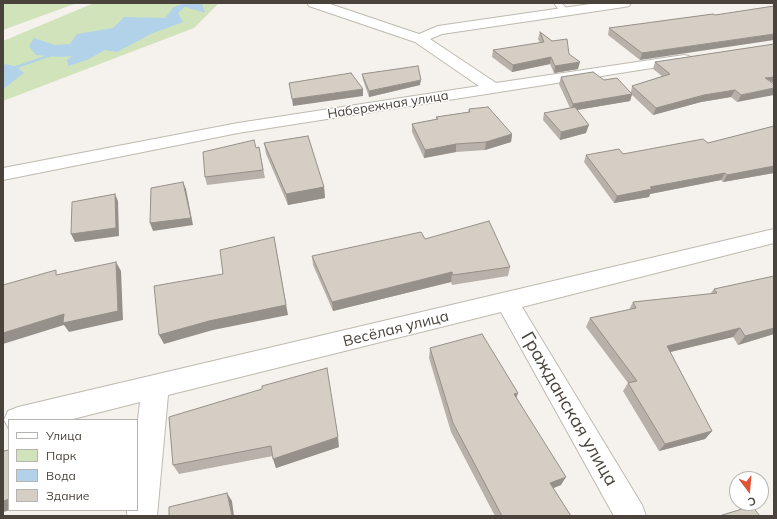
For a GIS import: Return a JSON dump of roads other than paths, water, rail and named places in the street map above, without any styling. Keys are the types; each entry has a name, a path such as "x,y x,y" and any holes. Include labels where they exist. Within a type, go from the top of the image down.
{"street":[{"path":"314,3 420,39 494,89"},
{"path":"420,39 438,30 561,7 624,3"},
{"name":"Набережная улица","path":"3,174 238,128 696,57"},
{"name":"Весёлая улица","path":"22,419 155,388 774,236"},
{"name":"Гражданская улица","path":"507,302 631,516"},
{"path":"142,516 155,388"}],"water":[{"path":"186,3 202,4 205,13 185,7 178,13 183,22 151,34 117,52 105,50 87,60 68,66 67,60 72,56 59,57 36,55 29,46 34,38 55,45 70,44 77,34 113,28 124,17 165,18 174,7"},
{"path":"6,64 17,67 24,73 3,89 3,65"}],"waterway":[{"path":"3,72 56,54"}]}
